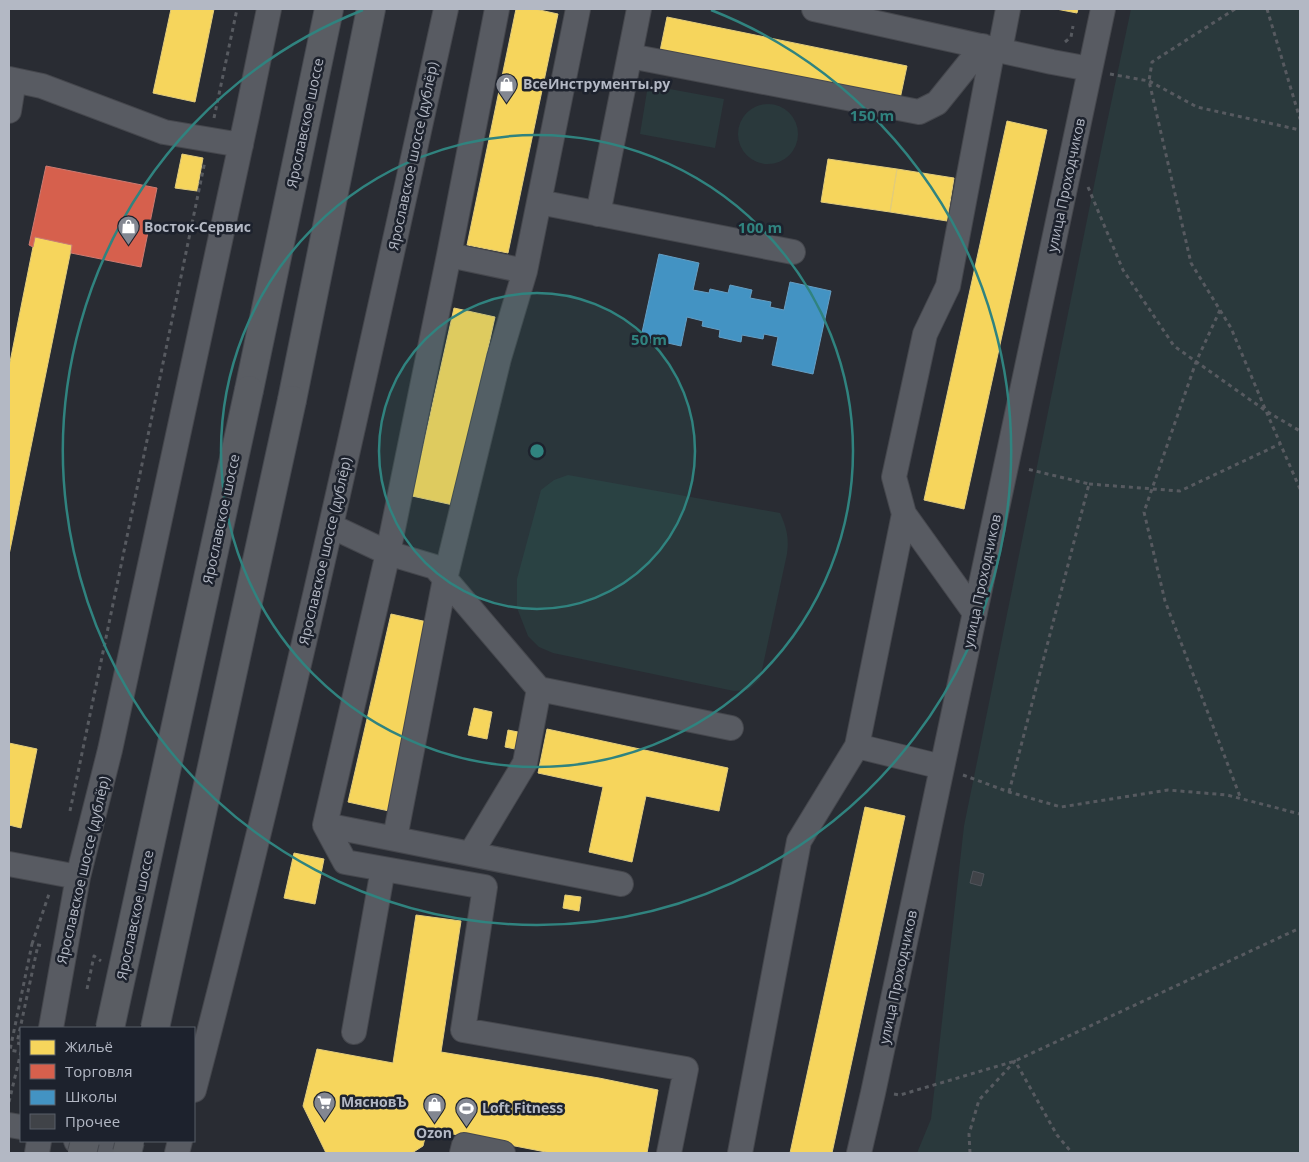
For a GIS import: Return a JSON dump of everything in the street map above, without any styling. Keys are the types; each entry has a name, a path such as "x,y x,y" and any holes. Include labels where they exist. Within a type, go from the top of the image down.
{"main road":[{"name":"Ярославское шоссе","path":"110,1027 249,390 329,9"},
{"path":"154,1027 292,400 371,9"}],"street":[{"name":"Ярославское шоссе (дублёр)","path":"52,1026 68,875 110,750 269,9"},
{"name":"Ярославское шоссе (дублёр)","path":"195,1086 228,959 331,526 446,9"},
{"path":"497,9 388,553 325,825 345,862 485,887 463,1030 686,1069 669,1153"},
{"path":"395,838 445,579 499,358 525,272 578,9"},
{"path":"598,214 639,9"},
{"path":"814,9 1099,71"},
{"path":"975,613 904,514 894,477 925,334 948,286 992,48 1008,9"},
{"name":"улица Проходчиков","path":"859,1153 1072,156 1099,71 1103,9"},
{"path":"630,56 919,112 937,103 992,48"},
{"path":"9,110 12,80 42,86 164,132 210,138 241,145"},
{"path":"539,202 794,252"},
{"path":"449,255 525,272"},
{"path":"740,1153 799,841 857,746 904,514"},
{"path":"331,526 388,553 435,567 539,689 731,728"},
{"path":"471,853 525,763 539,689"},
{"path":"857,746 942,767"},
{"path":"325,825 621,884"},
{"path":"9,864 68,875"},
{"path":"354,1032 383,869"},
{"path":"80,1142 121,1153"},
{"path":"119,1142 135,1153"},
{"path":"462,1153 464,1145 503,1153"}],"path":[{"path":"69,815 237,9"},
{"path":"1235,9 1152,62 1149,81 1191,263 1232,328 1300,490"},
{"path":"1267,9 1300,119"},
{"path":"1063,44 1071,37 1073,26"},
{"path":"1099,71 1149,81 1196,107 1300,130"},
{"path":"1072,156 1084,177 1122,270 1174,346 1266,411 1300,431"},
{"path":"1220,310 1196,362 1144,512 1165,601 1241,799"},
{"path":"1007,464 1089,484 1180,491 1280,444"},
{"path":"1009,792 1089,484"},
{"path":"942,767 1009,792 1060,808 1168,790 1227,795 1300,814"},
{"path":"20,1052 10,1050 32,944 68,875"},
{"path":"900,1095 1015,1061 1300,928"},
{"path":"32,944 44,946"},
{"path":"21,1027 38,945"},
{"path":"87,989 94,956"},
{"path":"9,1102 20,1056"},
{"path":"970,1153 969,1134 979,1100 1015,1061"},
{"path":"1015,1061 1058,1135 1072,1153"}],"shaded area":[{"path":"1131,9 1300,9 1300,1153 917,1153 931,1119 964,826"},
{"path":"648,85 724,99 715,148 640,134"},
{"path":"762,104 774,104 790,112 796,122 798,134 796,146 790,156 774,164 762,164 746,156 738,140 738,128 746,112"},
{"path":"568,475 780,513 787,533 787,554 760,679 748,690 734,691 553,653 539,647 528,636 517,608 517,579 541,490 554,480"}],"building: Жильё":[{"path":"171,9 214,9 195,102 153,93"},
{"path":"516,9 535,9 558,14 508,253 467,245"},
{"path":"1056,9 1078,9 1077,13"},
{"path":"667,17 907,66 900,99 660,51"},
{"path":"1007,121 1047,130 964,509 924,500"},
{"path":"182,154 203,158 197,191 175,188"},
{"path":"828,159 897,169 890,212 821,202"},
{"path":"897,169 954,178 947,221 890,212"},
{"path":"35,237 72,245 9,555 9,367"},
{"path":"454,308 495,317 453,505 412,496"},
{"path":"391,614 432,623 389,811 348,802"},
{"path":"474,708 492,712 487,739 468,735"},
{"path":"547,729 728,768 719,811 646,796 632,862 589,852 603,787 538,773"},
{"path":"508,730 523,733 520,750 505,747"},
{"path":"9,743 37,749 21,828 9,825"},
{"path":"865,807 905,816 832,1153 790,1153"},
{"path":"294,853 324,859 315,904 284,898"},
{"path":"565,895 581,897 579,911 563,908"},
{"path":"416,915 461,921 441,1052 599,1078 658,1090 647,1153 551,1153 427,1129 423,1146 412,1153 326,1153 303,1106 317,1049 393,1063"}],"building: Торговля":[{"path":"46,166 157,188 141,267 71,253 72,245 35,237 33,247 29,245"}],"building: Школы":[{"path":"659,254 699,263 693,290 709,293 710,289 728,293 730,285 752,290 750,298 771,302 770,307 784,310 790,282 831,291 813,374 772,365 778,337 764,334 763,339 742,335 741,342 719,337 720,330 702,326 703,321 687,317 681,346 641,337"}],"building: Прочее":[{"path":"973,871 984,874 981,886 970,883"}],"place":[{"name":"ВсеИнструменты.ру","path":"507,103"},
{"name":"Восток-Сервис","path":"128,246"},
{"name":"МясновЪ","path":"325,1121"},
{"name":"Ozon","path":"434,1124"},
{"name":"Loft Fitness","path":"466,1127"}]}
